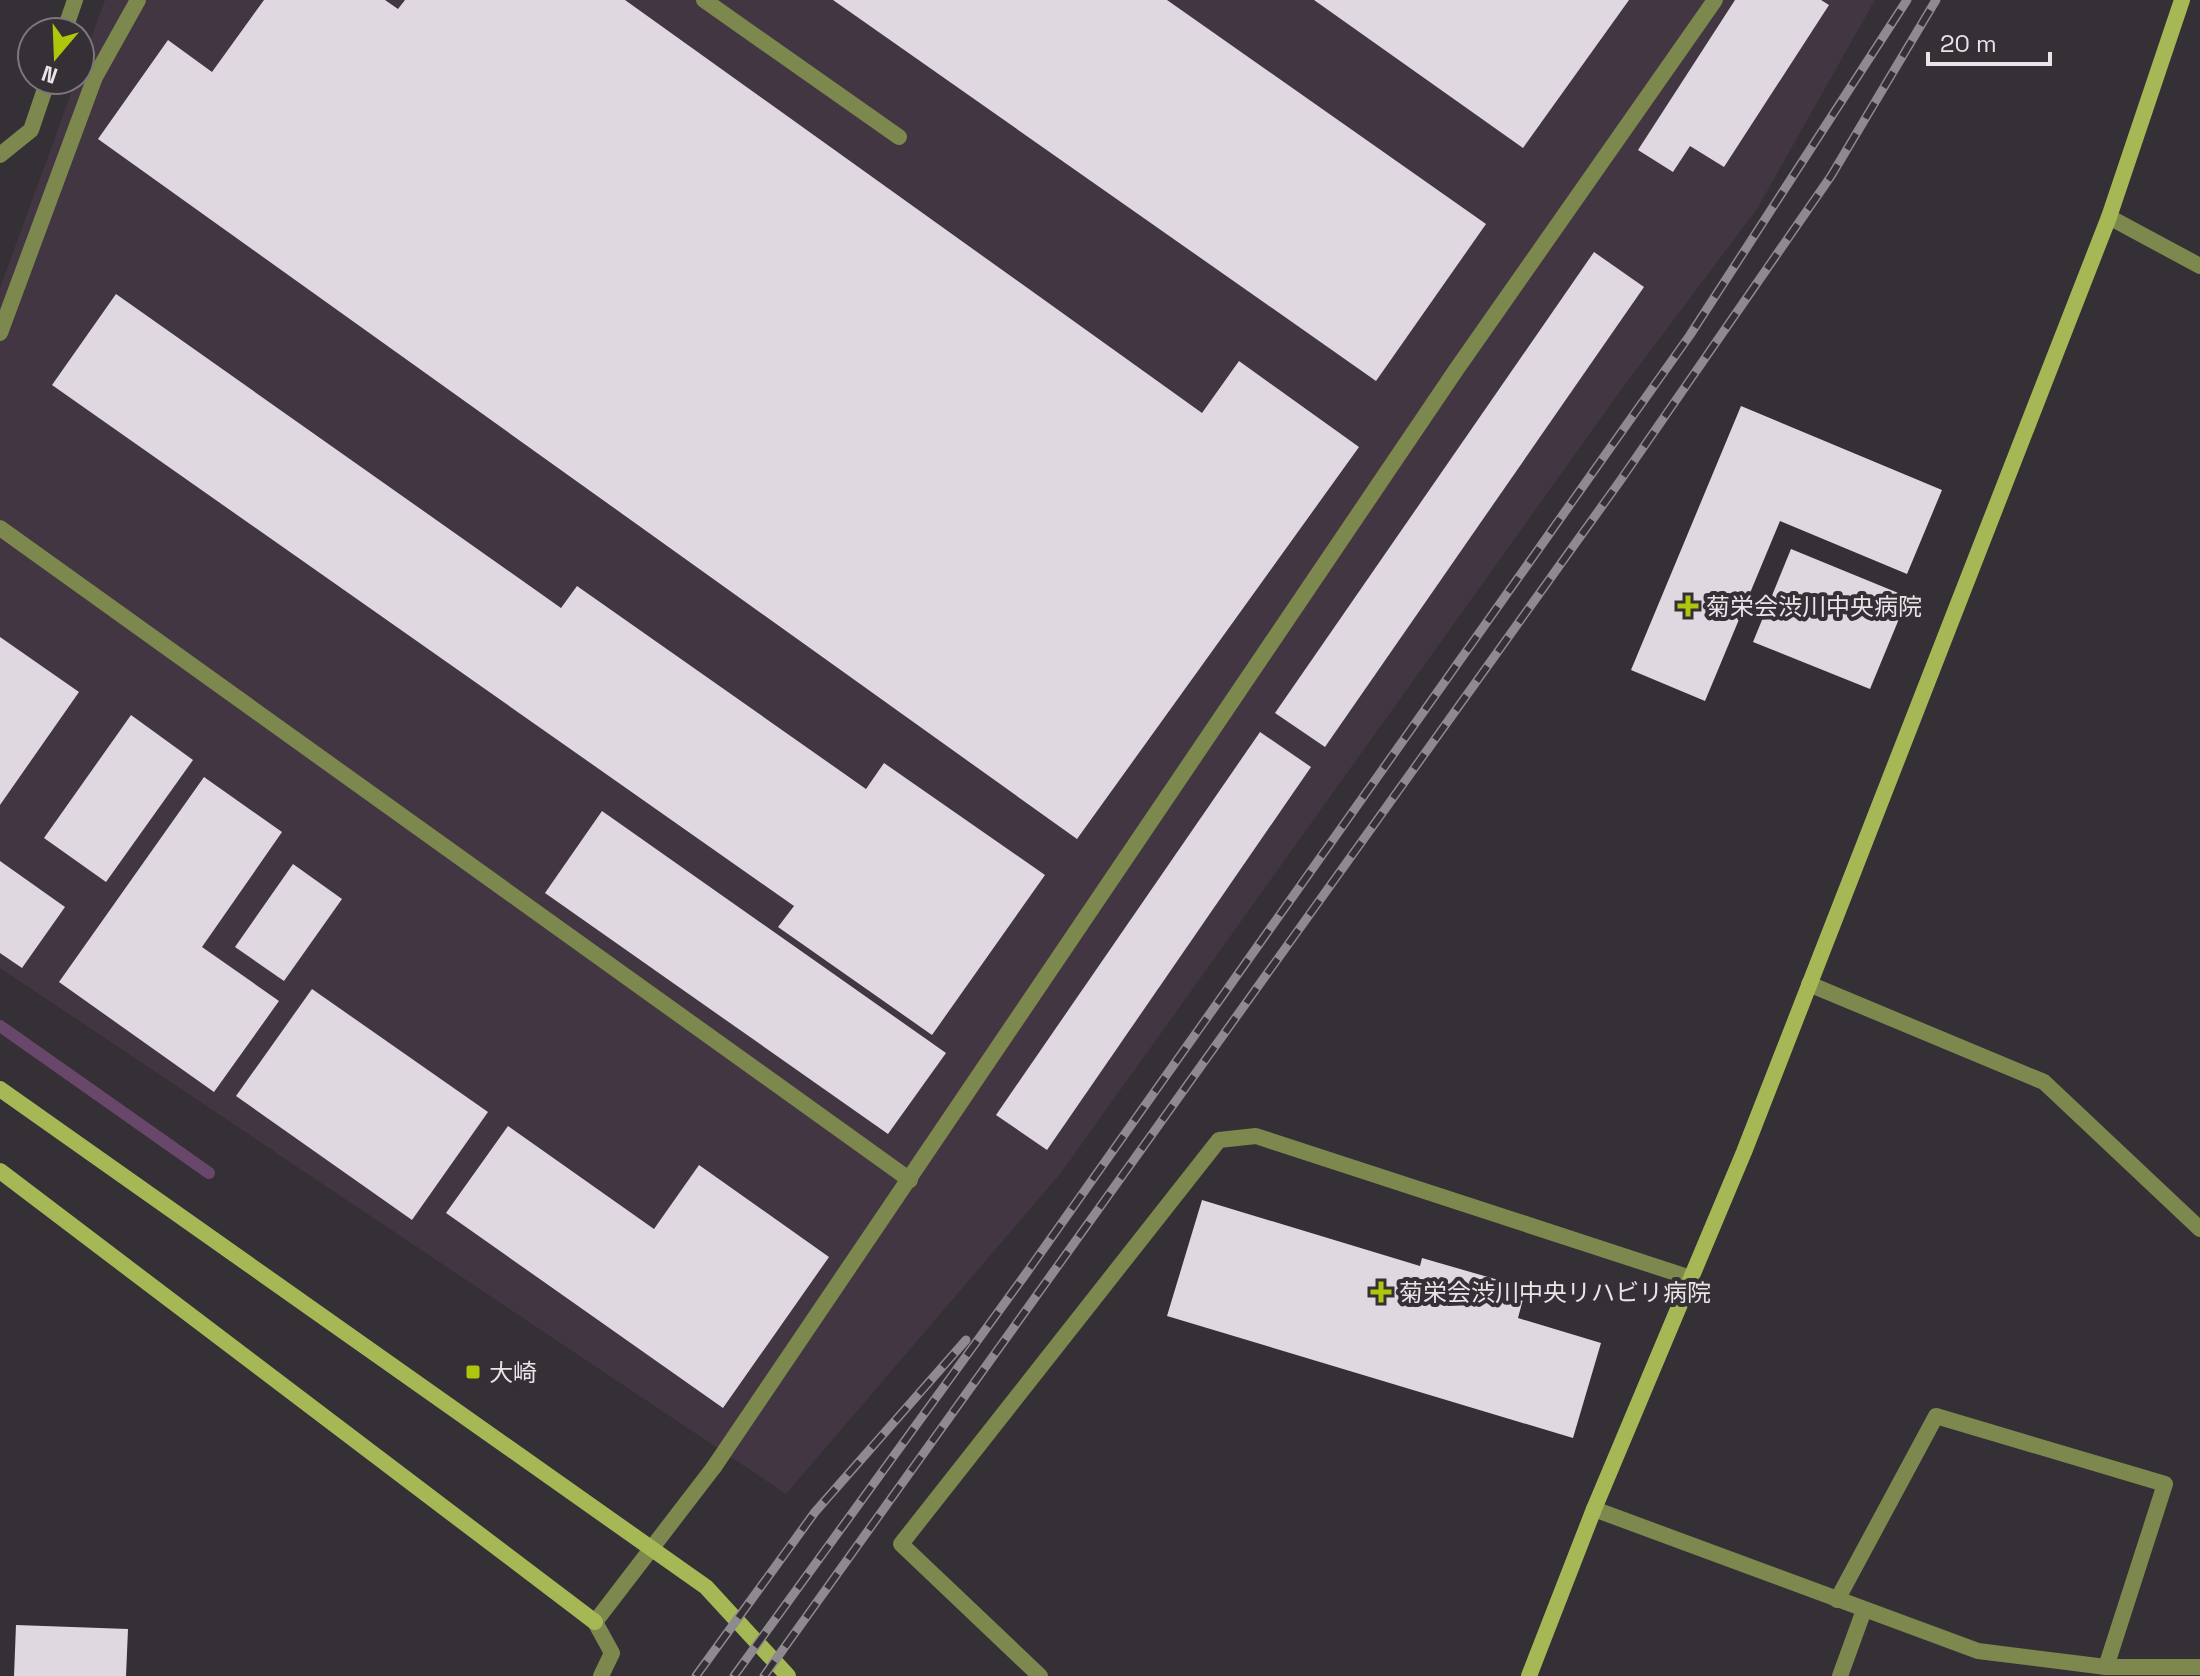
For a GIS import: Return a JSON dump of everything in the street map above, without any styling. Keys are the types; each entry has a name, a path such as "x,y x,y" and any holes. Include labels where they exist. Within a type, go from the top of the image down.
{"street":[{"path":"0,333 95,77 138,0"},
{"path":"704,0 899,137"},
{"path":"595,1622 714,1467 1456,370 1715,0"},
{"path":"1529,1676 1809,984 2109,217 2182,0"},
{"path":"0,155 31,130 43,96"},
{"path":"2109,217 2200,266"},
{"path":"0,528 910,1180"},
{"path":"1809,984 2044,1082 2200,1229"},
{"path":"0,1089 706,1587 788,1676"},
{"path":"1040,1676 901,1544 1219,1140 1256,1136 1691,1278"},
{"path":"0,1171 595,1622 612,1653 601,1676"},
{"path":"1837,1600 1936,1416 2165,1484 2106,1667"},
{"path":"1594,1509 1978,1651 2106,1667 2200,1667"},
{"path":"1840,1676 1864,1610"}],"shaded area":[{"path":"105,0 1875,0 1757,209 1618,394 1061,1173 786,1494 0,968 0,288 70,96 96,96 96,25"}],"building":[{"path":"264,0 385,0 398,9 405,0 625,0 1202,413 1239,361 1359,447 1077,839 98,139 168,40 212,72"},
{"path":"833,0 1167,0 1486,224 1376,381"},
{"path":"1314,0 1629,0 1523,148"},
{"path":"1735,0 1821,0 1829,5 1724,167 1690,146 1673,172 1638,150"},
{"path":"1594,252 1644,287 1325,747 1275,713"},
{"path":"116,294 561,608 577,586 866,789 884,763 1045,875 932,1035 778,927 794,906 52,385"},
{"path":"1741,406 1942,490 1907,574 1780,521 1705,701 1631,670"},
{"path":"1791,549 1908,597 1870,689 1753,642"},
{"path":"0,637 79,692 0,805"},
{"path":"131,715 193,760 106,882 44,838"},
{"path":"1260,732 1311,767 1047,1150 996,1115"},
{"path":"204,777 282,832 202,947 279,1001 214,1092 59,982"},
{"path":"602,811 946,1053 888,1134 545,893"},
{"path":"0,861 65,907 22,968 0,953"},
{"path":"293,864 342,899 284,981 235,947"},
{"path":"312,989 488,1112 412,1220 236,1096"},
{"path":"508,1126 654,1229 699,1165 829,1257 723,1408 446,1213"},
{"path":"1202,1200 1420,1266 1422,1258 1526,1288 1518,1318 1601,1343 1573,1438 1167,1316"},
{"path":"16,1625 128,1629 126,1676 14,1676"}],"waterway":[{"path":"0,1026 209,1173"}],"railway":[{"path":"734,1676 1025,1275 1690,335 1907,0"},
{"path":"764,1676 1620,481 1831,176 1936,0"},
{"path":"696,1676 815,1512 966,1340"}],"place":[{"name":"菊栄会渋川中央病院","path":"1688,606"},
{"name":"菊栄会渋川中央リハビリ病院","path":"1381,1292"},
{"name":"大崎","path":"473,1372"}]}
